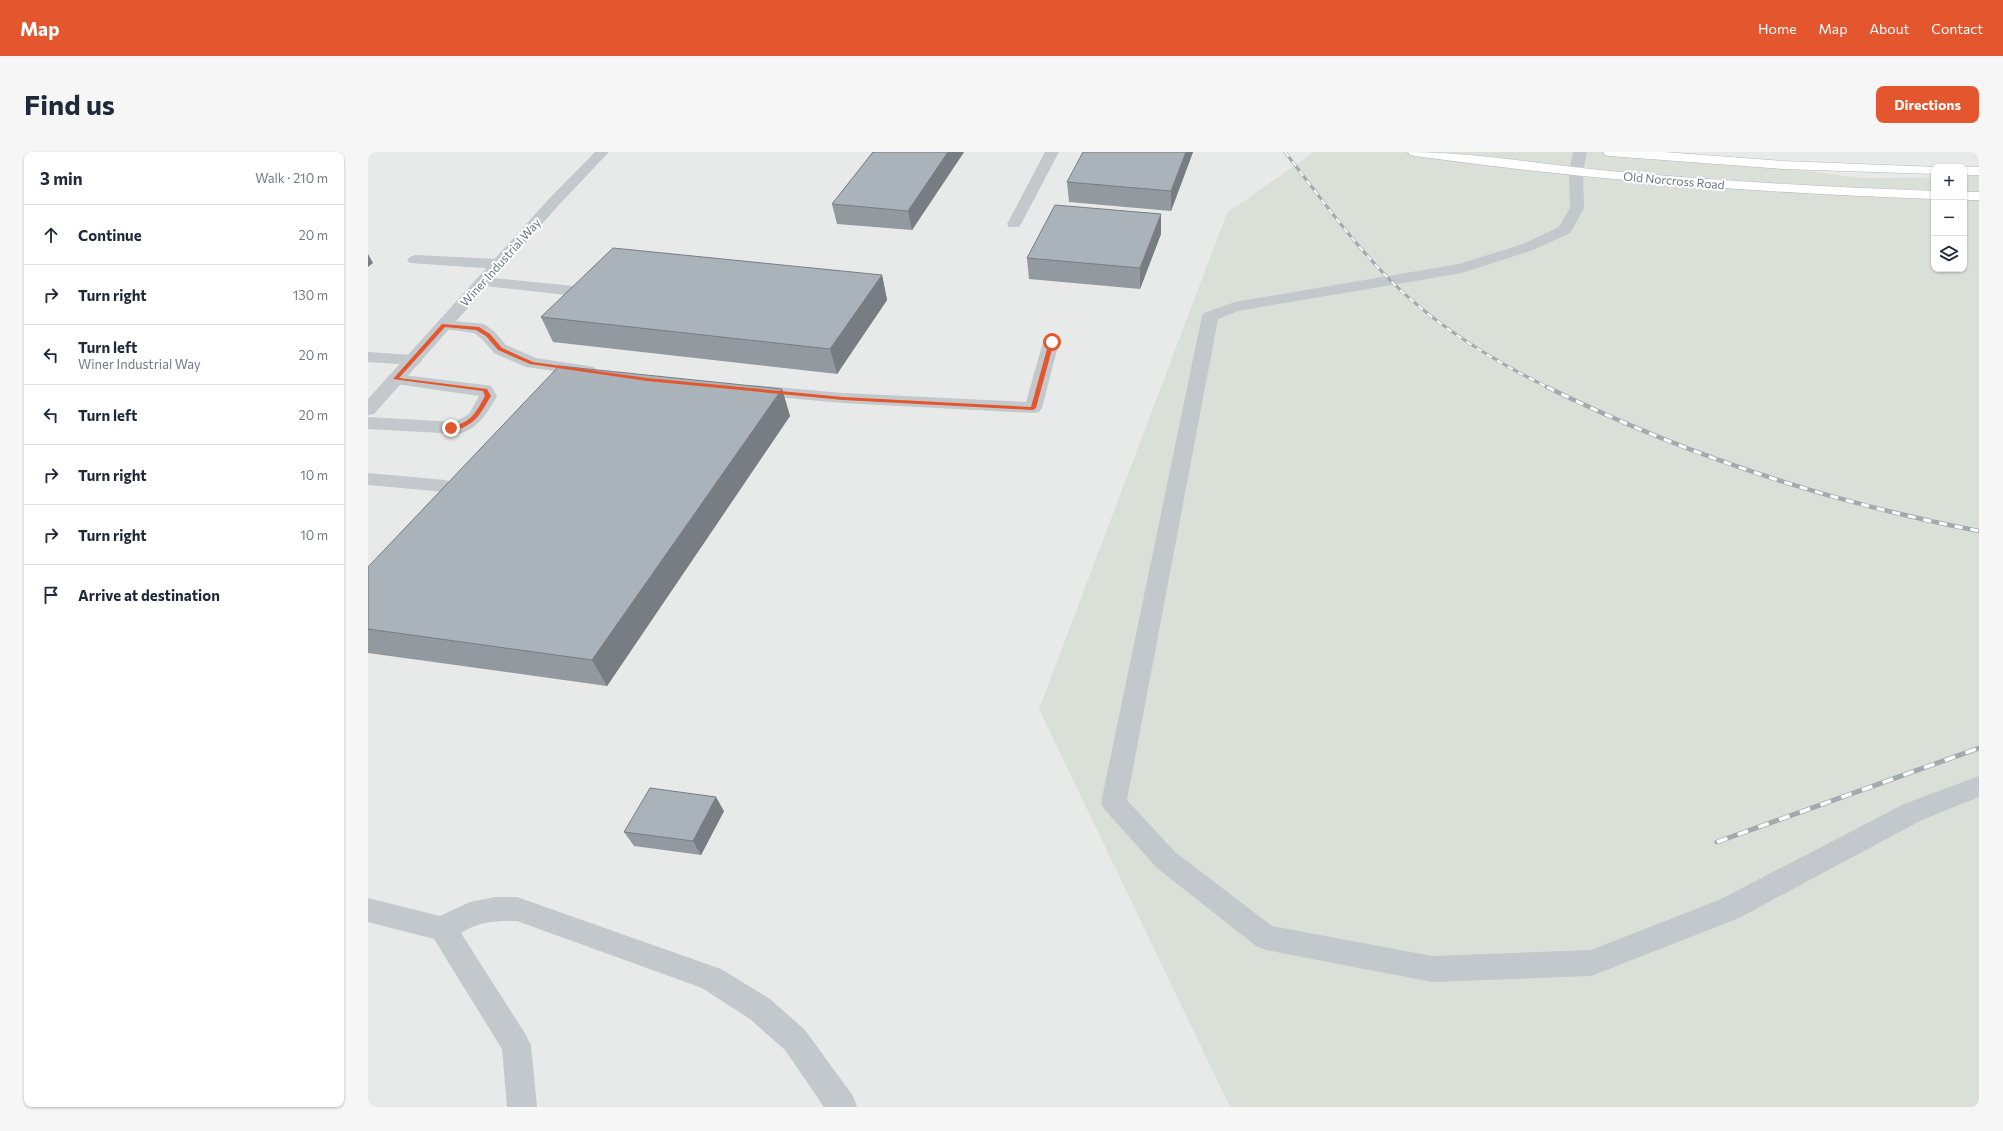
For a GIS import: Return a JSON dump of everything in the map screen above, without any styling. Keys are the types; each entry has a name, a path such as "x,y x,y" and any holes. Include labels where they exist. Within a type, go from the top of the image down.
{"main road":[{"name":"Old Norcross Road","path":"1415,152 1578,162 1768,188 1931,195"},
{"name":"Old Norcross Road","path":"1610,152 1783,165 1931,170"},
{"path":"1967,171 1979,170"},
{"path":"1967,196 1979,196"}],"street":[{"name":"Winer Industrial Way","path":"368,410 498,264 602,152"},
{"path":"1014,224 1035,180 1052,152"},
{"path":"1578,162 1577,208 1565,230 1528,247 1462,268 1236,307 1210,316 1114,803 1166,860 1266,937 1432,969 1591,963 1729,910 1913,812 1979,786"},
{"path":"416,260 498,264"},
{"path":"482,282 584,292"},
{"path":"444,325 478,328 488,335 500,349 532,363 601,373"},
{"path":"741,389 843,398 1033,408 1052,342"},
{"path":"368,357 413,360"},
{"path":"368,423 459,428 476,417 488,396 485,390 395,379"},
{"path":"368,479 446,486"},
{"path":"443,929 462,916 476,911 494,909 517,910 711,978 760,1009 795,1040 842,1107"},
{"path":"368,910 443,929 516,1045 522,1107"}],"shaded area":[{"path":"368,152 1369,152 1979,1107 368,1107"},
{"path":"1314,152 1675,152 1861,178 1931,177 1931,272 1967,272 1967,176 1979,176 1979,1107 1230,1107 1039,709 1227,213"},
{"path":"1675,152 1979,152 1979,176 1967,176 1967,164 1931,164 1931,177 1861,178"}],"building":[{"path":"873,152 948,152 908,211 832,204"},
{"path":"1083,152 1186,152 1171,191 1067,182"},
{"path":"1055,205 1161,214 1140,268 1027,258"},
{"path":"613,248 882,275 830,349 541,317"},
{"path":"559,366 782,389 592,660 368,629 368,567"},
{"path":"650,788 716,797 693,841 624,832"}],"railway":[{"path":"1285,152 1363,251 1408,297 1446,327 1486,354 1548,388"},
{"path":"1548,388 1599,412 1651,434 1758,474 1867,506 1979,531"},
{"path":"1717,842 1979,748"}],"route":[{"path":"451,428 459,428 468,424 476,417 484,406 488,396 485,390 464,386 395,379 444,325 478,328 488,335 500,349 532,363 647,380 843,398 1033,408 1052,342"}]}
